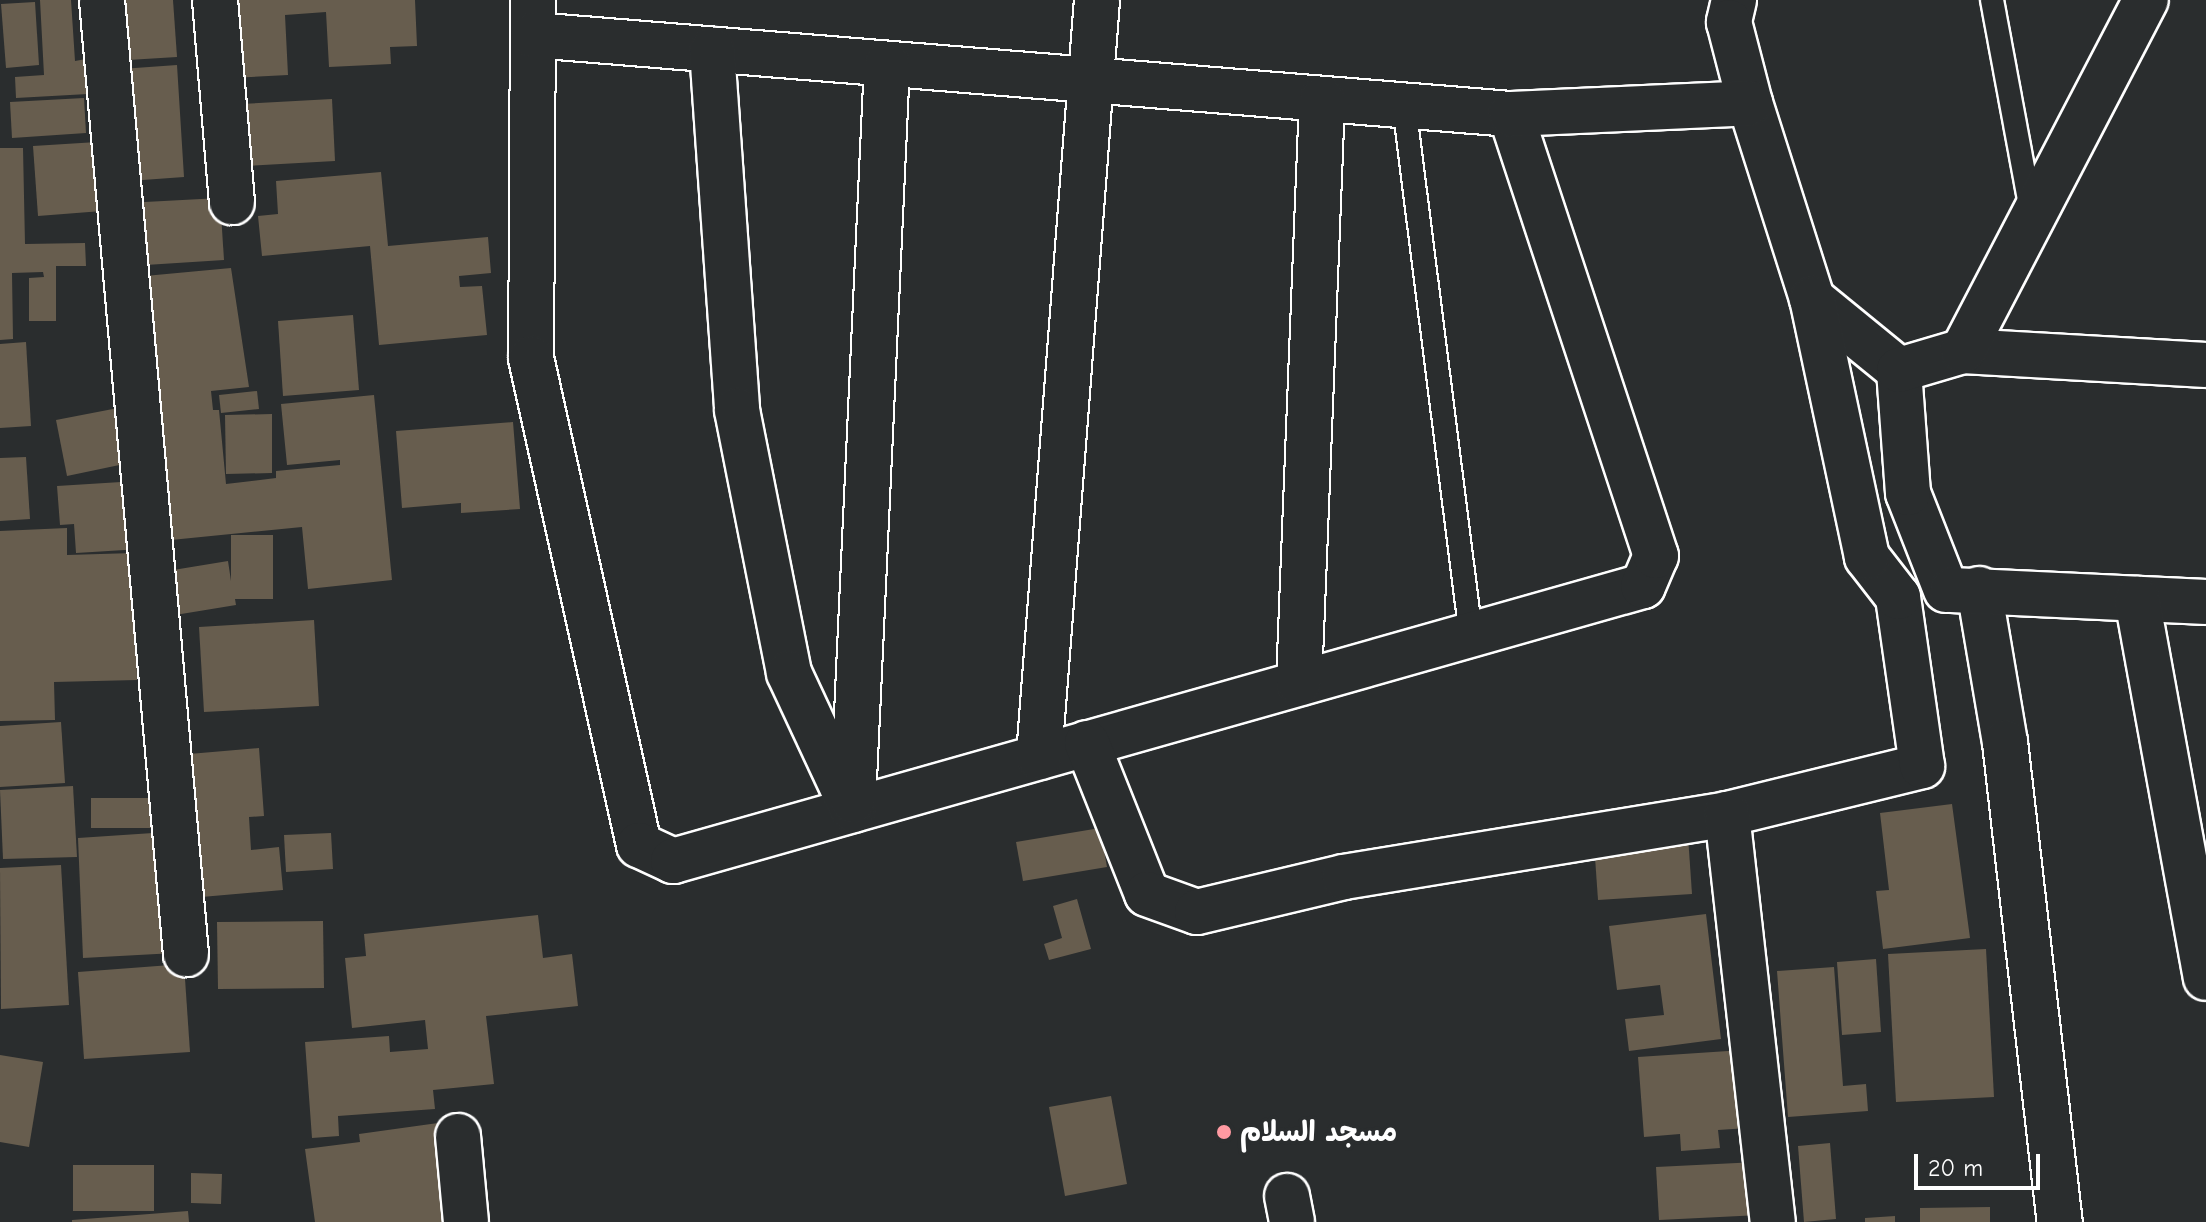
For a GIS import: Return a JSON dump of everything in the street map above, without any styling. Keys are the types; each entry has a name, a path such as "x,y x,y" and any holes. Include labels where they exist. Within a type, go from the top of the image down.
{"street":[{"path":"102,0 186,954"},
{"path":"215,0 232,202"},
{"path":"1039,757 1097,0"},
{"path":"1087,743 1147,894 1197,912 1344,877 1727,814 1922,766 1898,597 1867,557 1812,299 1750,103 1729,22 1734,0"},
{"path":"1963,351 2033,222 2146,0"},
{"path":"1511,114 1656,556 1643,586 673,861 639,845 531,358 533,17 712,50 1511,114 1750,103"},
{"path":"712,50 737,410 789,673 853,810"},
{"path":"853,810 887,64"},
{"path":"1299,683 1322,99"},
{"path":"1812,299 1899,370 1908,493 1962,589 2005,742 2060,1222"},
{"path":"1899,370 1963,351 2206,365"},
{"path":"1898,597 1962,589 2206,602"},
{"path":"2137,599 2206,978"},
{"path":"1727,814 1773,1222"},
{"path":"458,1136 466,1222"}],"lane":[{"path":"1992,0 2033,222"},
{"path":"1404,105 1471,635"}],"building":[{"path":"40,0 71,0 75,61 86,59 88,94 16,98 15,77 44,75"},
{"path":"108,0 173,0 177,57 112,61"},
{"path":"226,0 415,0 417,46 390,47 391,64 329,67 326,12 285,15 288,75 230,78"},
{"path":"35,2 39,65 6,68 1,4"},
{"path":"177,65 184,177 129,181 121,69"},
{"path":"84,98 86,133 12,138 10,102"},
{"path":"332,99 335,161 245,166 241,104"},
{"path":"97,142 102,211 38,216 33,146"},
{"path":"0,148 23,148 25,244 85,243 86,266 56,266 56,321 29,321 29,278 44,277 43,272 12,273 13,339 0,340"},
{"path":"381,172 388,246 488,237 491,273 459,276 460,287 482,286 487,335 379,345 370,246 262,256 258,216 278,214 276,181"},
{"path":"220,198 224,260 130,266 126,203"},
{"path":"231,268 249,387 211,391 213,410 219,410 226,484 276,478 276,471 340,465 340,460 287,465 281,404 374,395 392,580 308,589 302,527 171,540 145,276"},
{"path":"353,315 359,390 283,396 278,321"},
{"path":"26,342 31,426 0,428 0,344"},
{"path":"257,391 259,409 221,413 219,395"},
{"path":"118,408 129,463 67,476 56,420"},
{"path":"272,414 272,473 226,474 225,415"},
{"path":"513,422 520,509 461,513 461,503 402,508 396,431"},
{"path":"26,457 30,519 0,521 0,458"},
{"path":"137,481 141,549 76,553 74,524 60,525 57,486"},
{"path":"67,528 67,555 134,553 137,680 54,682 55,720 0,721 0,531"},
{"path":"231,535 273,535 273,599 235,599 236,605 169,616 161,572 228,561 231,581"},
{"path":"314,620 319,706 204,712 199,627"},
{"path":"61,722 65,783 0,787 0,726"},
{"path":"259,748 264,816 249,817 251,850 279,847 283,890 190,898 189,754"},
{"path":"73,786 77,857 3,859 0,790"},
{"path":"91,798 155,798 155,828 91,828"},
{"path":"1952,804 1970,938 1883,949 1876,891 1889,890 1880,813"},
{"path":"1100,828 1107,867 1023,881 1016,842"},
{"path":"168,832 175,953 83,958 78,838"},
{"path":"331,833 333,869 286,872 284,835"},
{"path":"1688,836 1692,894 1598,900 1594,843"},
{"path":"61,865 69,1005 1,1009 0,868"},
{"path":"1077,899 1091,949 1049,960 1044,944 1062,938 1053,906"},
{"path":"1706,914 1721,1039 1629,1051 1625,1019 1664,1015 1660,985 1617,990 1609,926"},
{"path":"538,915 543,958 572,954 578,1006 486,1016 494,1084 433,1090 435,1109 338,1116 339,1136 312,1138 305,1042 389,1036 390,1052 428,1049 425,1020 352,1028 345,958 366,956 364,934"},
{"path":"323,921 324,988 218,989 217,922"},
{"path":"1986,949 1994,1097 1896,1102 1888,954"},
{"path":"1876,959 1881,1032 1842,1035 1837,962"},
{"path":"184,964 190,1052 84,1059 78,972"},
{"path":"1834,967 1843,1086 1866,1084 1868,1111 1788,1117 1777,971"},
{"path":"1743,1050 1748,1128 1718,1130 1720,1148 1681,1151 1680,1134 1644,1137 1638,1057"},
{"path":"0,1055 43,1062 29,1147 0,1142"},
{"path":"1111,1096 1127,1184 1065,1196 1049,1107"},
{"path":"438,1123 453,1222 315,1222 305,1149 360,1142 359,1134"},
{"path":"1830,1143 1836,1219 1804,1222 1798,1146"},
{"path":"1757,1162 1760,1215 1659,1220 1656,1167"},
{"path":"73,1165 154,1165 154,1211 73,1211"},
{"path":"191,1173 222,1174 221,1204 191,1203"},
{"path":"1990,1207 1990,1222 1920,1222 1920,1208"},
{"path":"188,1211 189,1222 72,1222 72,1220"},
{"path":"1895,1216 1895,1222 1865,1222 1865,1218"}],"place":[{"name":"مسجد السلام","path":"1224,1132"}]}
